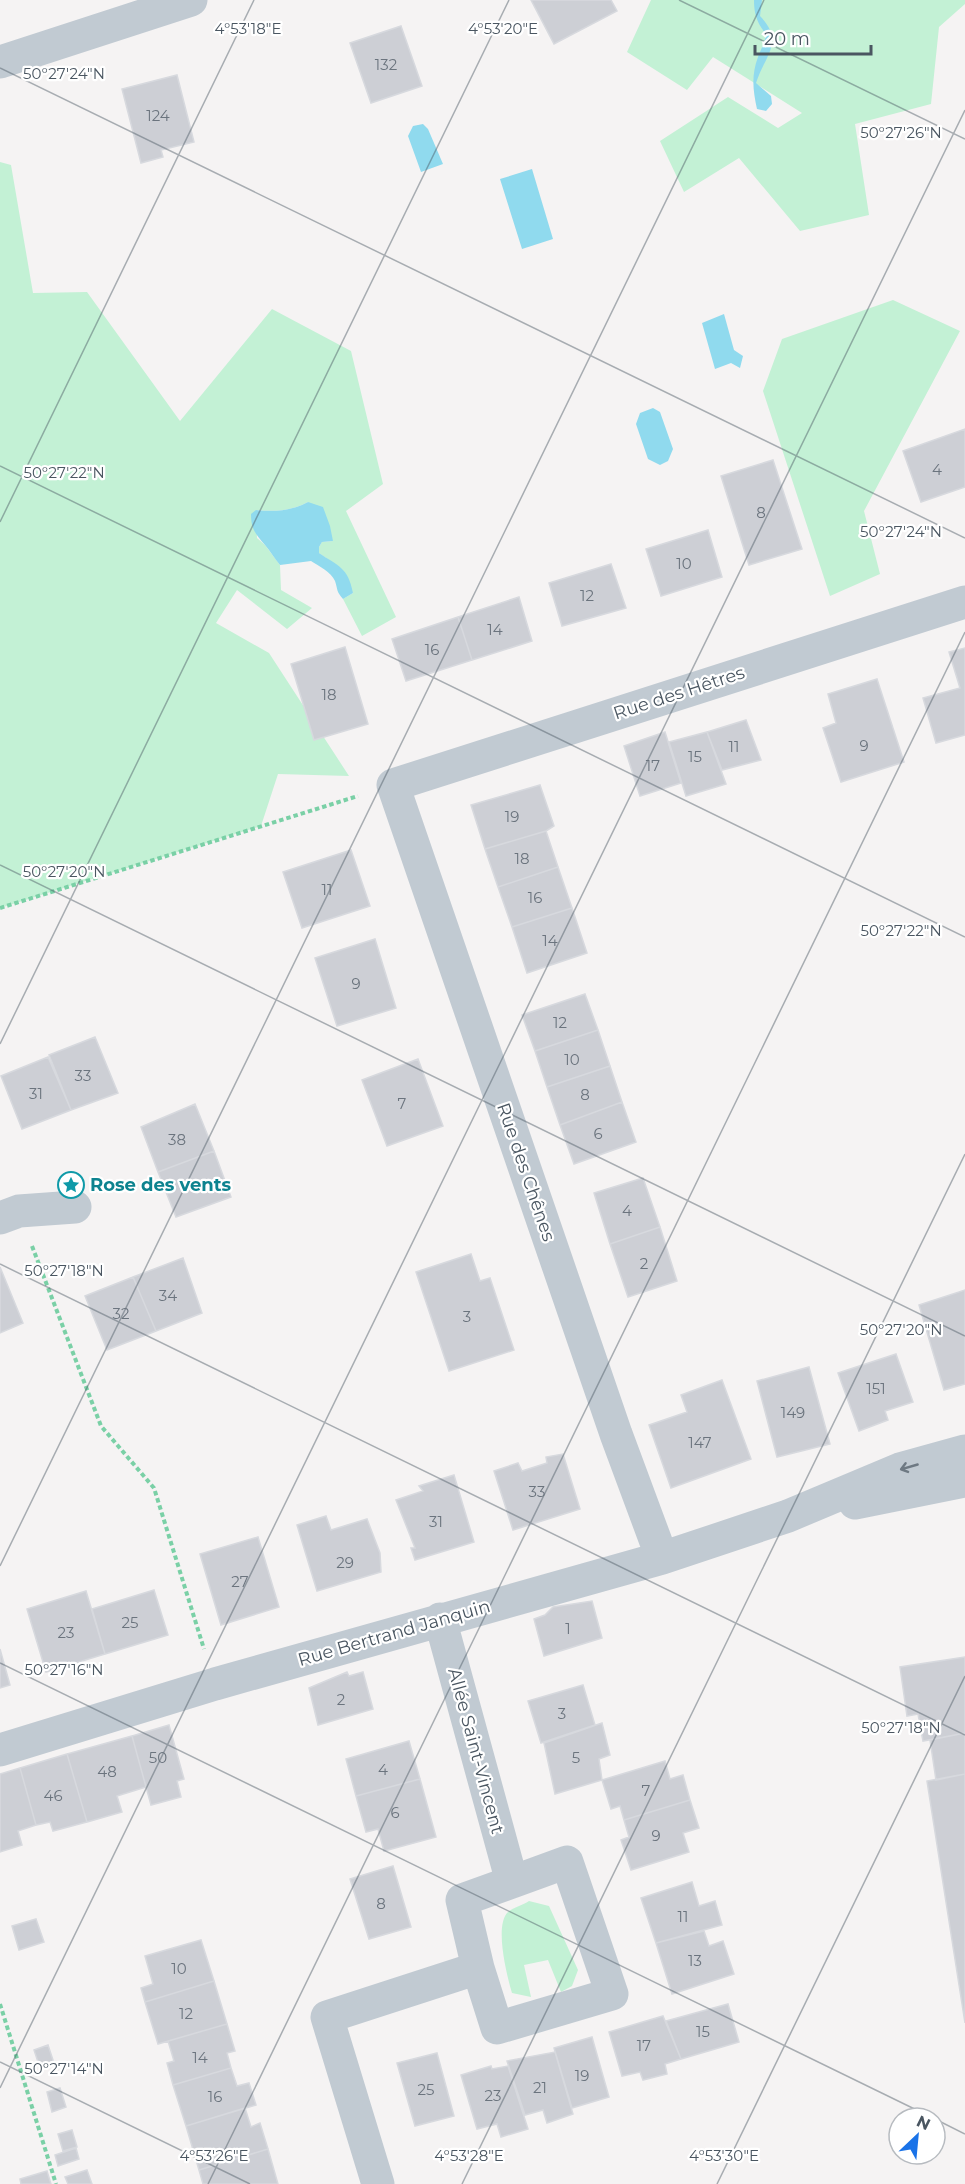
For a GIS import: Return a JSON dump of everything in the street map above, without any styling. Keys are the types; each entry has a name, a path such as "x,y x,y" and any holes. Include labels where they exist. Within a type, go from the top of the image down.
{"street":[{"path":"0,62 190,0"},
{"name":"Rue des Hêtres","path":"393,785 965,602"},
{"name":"Rue des Chênes","path":"393,785 612,1423 662,1558"},
{"path":"9,1215 75,1206"},
{"name":"Rue Bertrand Janquin","path":"0,1750 215,1684 662,1558 788,1516 900,1469 965,1451"},
{"name":"Rue Bertrand Janquin","path":"788,1516 965,1481"},
{"name":"Allée Saint-Vincent","path":"440,1619 512,1882"},
{"path":"567,1862 612,1994 496,2028 478,1968 462,1900 512,1882 567,1862"},
{"path":"378,2184 327,2017 478,1968"}],"path":[{"path":"0,908 393,785"},
{"path":"9,1215 101,1426 154,1488 215,1684"},
{"path":"0,2004 56,2184"}],"green space":[{"path":"651,0 965,0 965,4 939,27 931,104 855,124 869,215 800,231 739,158 684,192 660,141 728,97 778,128 802,113 713,57 687,90 627,52"},
{"path":"0,162 11,165 33,293 87,292 180,421 272,309 351,351 383,484 346,511 396,617 362,636 343,599 353,593 329,560 319,553 322,542 333,541 308,502 283,510 256,510 257,538 280,565 281,590 312,608 287,629 237,590 216,623 269,653 349,776 278,774 261,826 0,908"},
{"path":"893,300 960,331 864,511 880,574 830,596 763,391 782,339"},
{"path":"529,1901 549,1906 578,1970 572,1986 561,1992 548,1960 524,1965 531,1997 512,1993 503,1951 502,1928 508,1912"}],"water":[{"path":"754,0 762,0 760,16 767,25 772,41 771,49 756,83 771,96 772,104 766,111 757,109 754,89 756,64 766,34 757,18"},
{"path":"423,124 428,129 443,164 421,172 408,136 413,126"},
{"path":"532,169 553,239 522,249 500,179"},
{"path":"724,314 734,350 743,356 740,368 731,363 715,369 702,323"},
{"path":"653,408 660,412 673,449 668,461 660,465 648,459 636,424 640,413"},
{"path":"308,502 323,507 330,526 333,541 322,542 319,553 341,568 351,584 353,593 343,599 331,575 311,561 280,565 253,528 251,514 256,510 283,510"}],"building":[{"path":"531,0 611,0 617,11 554,44"},
{"path":"401,26 422,86 371,103 350,43"},
{"path":"177,75 194,142 161,150 163,157 141,163 122,89"},
{"path":"965,429 965,487 921,502 903,451"},
{"path":"773,460 802,549 749,565 721,476"},
{"path":"708,530 722,577 661,596 646,549"},
{"path":"611,564 626,608 562,626 549,583"},
{"path":"519,597 532,641 472,660 458,617"},
{"path":"458,617 472,660 406,681 392,639"},
{"path":"345,647 368,724 314,740 291,664"},
{"path":"965,648 965,735 936,743 923,698 960,688 949,652"},
{"path":"877,679 904,762 841,782 823,728 836,723 828,694"},
{"path":"746,720 761,760 722,770 707,732"},
{"path":"665,732 681,783 640,796 624,746"},
{"path":"707,732 726,784 686,796 669,742"},
{"path":"540,785 554,826 546,831 485,849 471,805"},
{"path":"546,831 558,867 498,887 485,849"},
{"path":"351,850 370,906 302,928 283,872"},
{"path":"558,867 572,908 512,927 498,887"},
{"path":"572,908 587,953 527,973 512,927"},
{"path":"375,939 396,1008 337,1026 315,958"},
{"path":"585,994 598,1030 535,1051 522,1015"},
{"path":"598,1030 610,1066 547,1087 535,1051"},
{"path":"95,1037 118,1093 71,1110 49,1055"},
{"path":"48,1057 71,1110 22,1129 1,1076"},
{"path":"418,1059 443,1126 387,1146 362,1080"},
{"path":"610,1066 622,1102 560,1125 547,1087"},
{"path":"622,1102 636,1142 574,1164 560,1125"},
{"path":"195,1104 214,1151 158,1172 141,1127"},
{"path":"214,1151 231,1197 176,1217 158,1172"},
{"path":"643,1178 660,1227 610,1244 594,1193"},
{"path":"660,1227 677,1281 628,1297 610,1244"},
{"path":"471,1254 480,1281 490,1278 514,1350 449,1371 416,1272"},
{"path":"183,1258 202,1313 156,1331 133,1277"},
{"path":"0,1267 23,1323 0,1333"},
{"path":"133,1277 156,1331 107,1350 85,1296"},
{"path":"965,1290 965,1384 944,1390 919,1305"},
{"path":"896,1354 913,1402 885,1411 888,1420 859,1431 838,1373"},
{"path":"809,1367 830,1444 777,1457 757,1381"},
{"path":"722,1380 751,1459 671,1488 649,1425 687,1412 681,1395"},
{"path":"563,1454 580,1509 513,1530 494,1471 518,1463 522,1471 547,1463 546,1457"},
{"path":"454,1475 474,1542 415,1560 411,1548 415,1548 396,1500 423,1491 419,1486"},
{"path":"326,1516 331,1530 367,1519 380,1553 381,1572 317,1591 297,1525"},
{"path":"258,1537 279,1607 221,1625 200,1554"},
{"path":"154,1590 168,1635 105,1654 92,1609"},
{"path":"86,1591 105,1654 46,1672 27,1609"},
{"path":"592,1601 602,1638 544,1656 534,1619 545,1615 553,1607"},
{"path":"0,1649 10,1685 0,1688"},
{"path":"965,1657 965,1733 923,1741 918,1714 907,1716 900,1667"},
{"path":"347,1672 349,1676 363,1672 373,1709 318,1725 309,1688"},
{"path":"583,1685 595,1725 541,1743 528,1701"},
{"path":"602,1723 610,1755 599,1759 602,1780 555,1794 544,1743"},
{"path":"169,1725 184,1779 177,1781 181,1797 151,1805 132,1736"},
{"path":"965,1733 965,1774 936,1780 930,1740"},
{"path":"132,1736 146,1787 117,1796 122,1812 87,1822 67,1754"},
{"path":"409,1741 420,1779 356,1796 346,1759"},
{"path":"67,1754 87,1822 53,1831 50,1822 36,1825 20,1768"},
{"path":"665,1761 670,1779 683,1775 690,1800 624,1820 620,1806 611,1809 602,1780"},
{"path":"20,1768 36,1825 18,1831 22,1845 0,1852 0,1774"},
{"path":"965,1774 965,2023 927,1781"},
{"path":"420,1779 436,1837 384,1851 378,1829 366,1832 356,1796"},
{"path":"690,1800 699,1828 683,1833 689,1852 631,1870 621,1840 629,1837 624,1820"},
{"path":"393,1866 411,1927 369,1939 350,1879"},
{"path":"692,1882 699,1906 715,1901 722,1925 656,1943 641,1898"},
{"path":"36,1919 44,1942 19,1950 12,1926"},
{"path":"704,1931 709,1946 723,1941 734,1974 672,1994 656,1943"},
{"path":"201,1940 214,1981 145,2002 141,1988 153,1984 145,1956"},
{"path":"214,1981 227,2024 158,2044 145,2002"},
{"path":"728,2004 739,2042 681,2059 666,2021"},
{"path":"663,2016 681,2059 665,2064 667,2074 643,2080 640,2072 622,2076 609,2032"},
{"path":"227,2024 235,2051 227,2053 231,2068 173,2085 167,2063 174,2061 168,2041"},
{"path":"592,2037 609,2097 572,2108 554,2048"},
{"path":"48,2045 54,2063 40,2068 34,2050"},
{"path":"555,2052 573,2114 547,2123 543,2110 525,2115 507,2061"},
{"path":"437,2053 454,2116 415,2126 397,2063"},
{"path":"491,2066 492,2069 508,2066 528,2129 501,2137 497,2124 477,2129 461,2075"},
{"path":"231,2068 237,2086 249,2083 256,2105 186,2126 173,2085"},
{"path":"60,2088 66,2107 52,2112 47,2092"},
{"path":"245,2108 251,2127 260,2123 268,2149 199,2170 186,2126"},
{"path":"72,2130 77,2147 63,2151 58,2134"},
{"path":"76,2148 79,2159 58,2166 55,2155"},
{"path":"268,2149 278,2184 203,2184 199,2170"},
{"path":"87,2170 92,2184 68,2184 65,2177"},
{"path":"47,2171 51,2184 21,2184 20,2179"}],"place":[{"name":"Rose des vents","path":"71,1185"}]}
